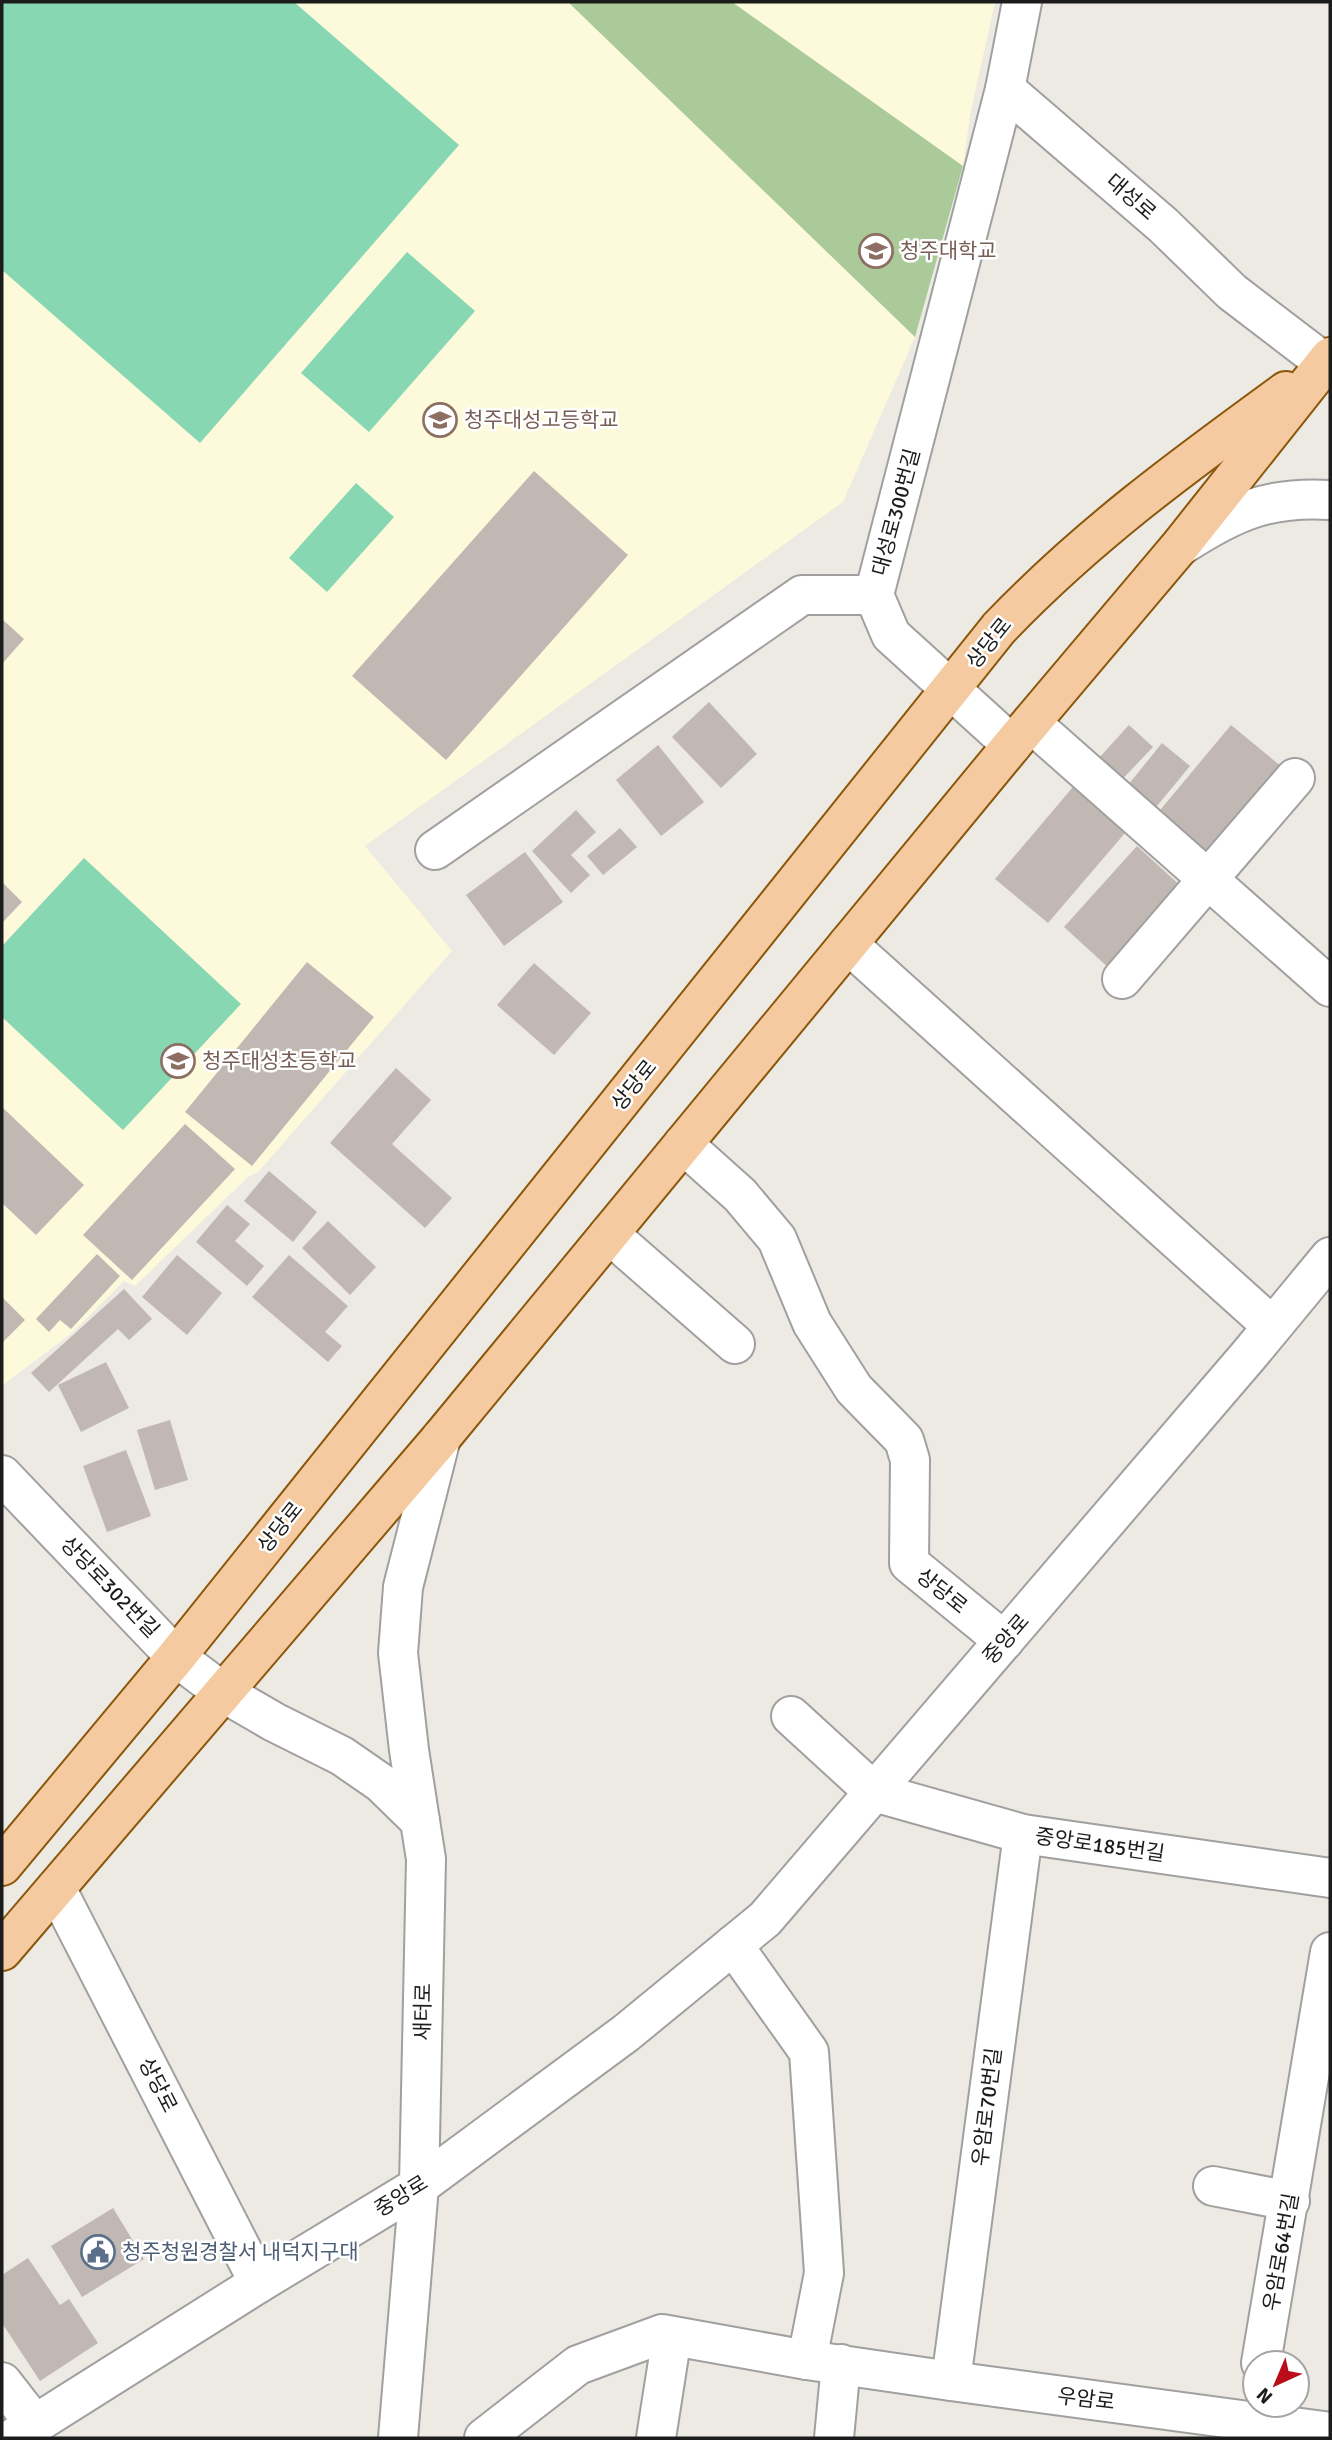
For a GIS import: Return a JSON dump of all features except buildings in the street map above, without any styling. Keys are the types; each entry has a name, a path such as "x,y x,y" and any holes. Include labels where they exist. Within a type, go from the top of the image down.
{"main road":[{"path":"2,1951 441,1438 1180,546 1328,362"},
{"name":"상당로","path":"2,1866 176,1657 999,628 1042,583 1151,490 1328,362"}],"street":[{"path":"1005,89 1022,2"},
{"name":"대성로","path":"1005,89 1163,225 1233,292 1328,362"},
{"name":"대성로300번길","path":"435,850 802,595 874,595 1005,89"},
{"path":"1180,546 1245,509 1276,502 1330,500"},
{"path":"874,595 891,635 951,689 1022,734 1207,879 1330,987"},
{"path":"1122,979 1294,778"},
{"path":"848,944 1272,1326"},
{"name":"상당로","path":"683,1144 740,1195 777,1240 812,1323 854,1389 904,1440 909,1460 909,1563 1004,1641"},
{"path":"609,1234 735,1344"},
{"name":"중앙로","path":"40,2429 259,2283 419,2186 626,2033 765,1919 1330,1257"},
{"name":"새터로","path":"398,2438 419,2186 426,1860 409,1750 398,1653 402,1587 441,1438"},
{"name":"상당로302번길","path":"2,1475 176,1657 224,1693"},
{"path":"224,1693 342,1756 381,1783 420,1821"},
{"path":"791,1716 874,1792"},
{"name":"중앙로185번길","path":"874,1792 1023,1834 1330,1878"},
{"name":"우암로70번길","path":"951,2381 1023,1834"},
{"name":"상당로","path":"56,1888 259,2283"},
{"path":"733,1945 809,2052 824,2273 824,2362 834,2438"},
{"name":"우암로64번길","path":"1264,2349 1290,2201 1315,2144 1330,1952"},
{"path":"1213,2186 1290,2201"},
{"name":"우암로","path":"484,2438 578,2365 662,2334 951,2381 1330,2432"},
{"path":"656,2438 672,2336"},
{"path":"2,2382 40,2429"}],"shaded area":[{"name":"청주대성고등학교","path":"2,2 995,2 970,115 963,166 915,337 843,502 365,846 452,951 258,1172 248,1177 135,1286 124,1281 72,1333 4,1384 2,1384"}],"green space":[{"path":"2,2 294,2 459,145 200,443 2,270"},
{"name":"청주대학교","path":"568,2 732,2 963,166 915,337"},
{"path":"407,252 475,311 369,432 301,373"},
{"path":"356,483 394,517 327,592 289,558"},
{"path":"84,858 241,1004 123,1130 2,1017 2,946"}],"place":[{"name":"청주대학교","path":"876,251"},
{"name":"청주대성고등학교","path":"440,420"},
{"name":"청주대성초등학교","path":"178,1061"},
{"name":"청주청원경찰서 내덕지구대","path":"98,2252"}]}
